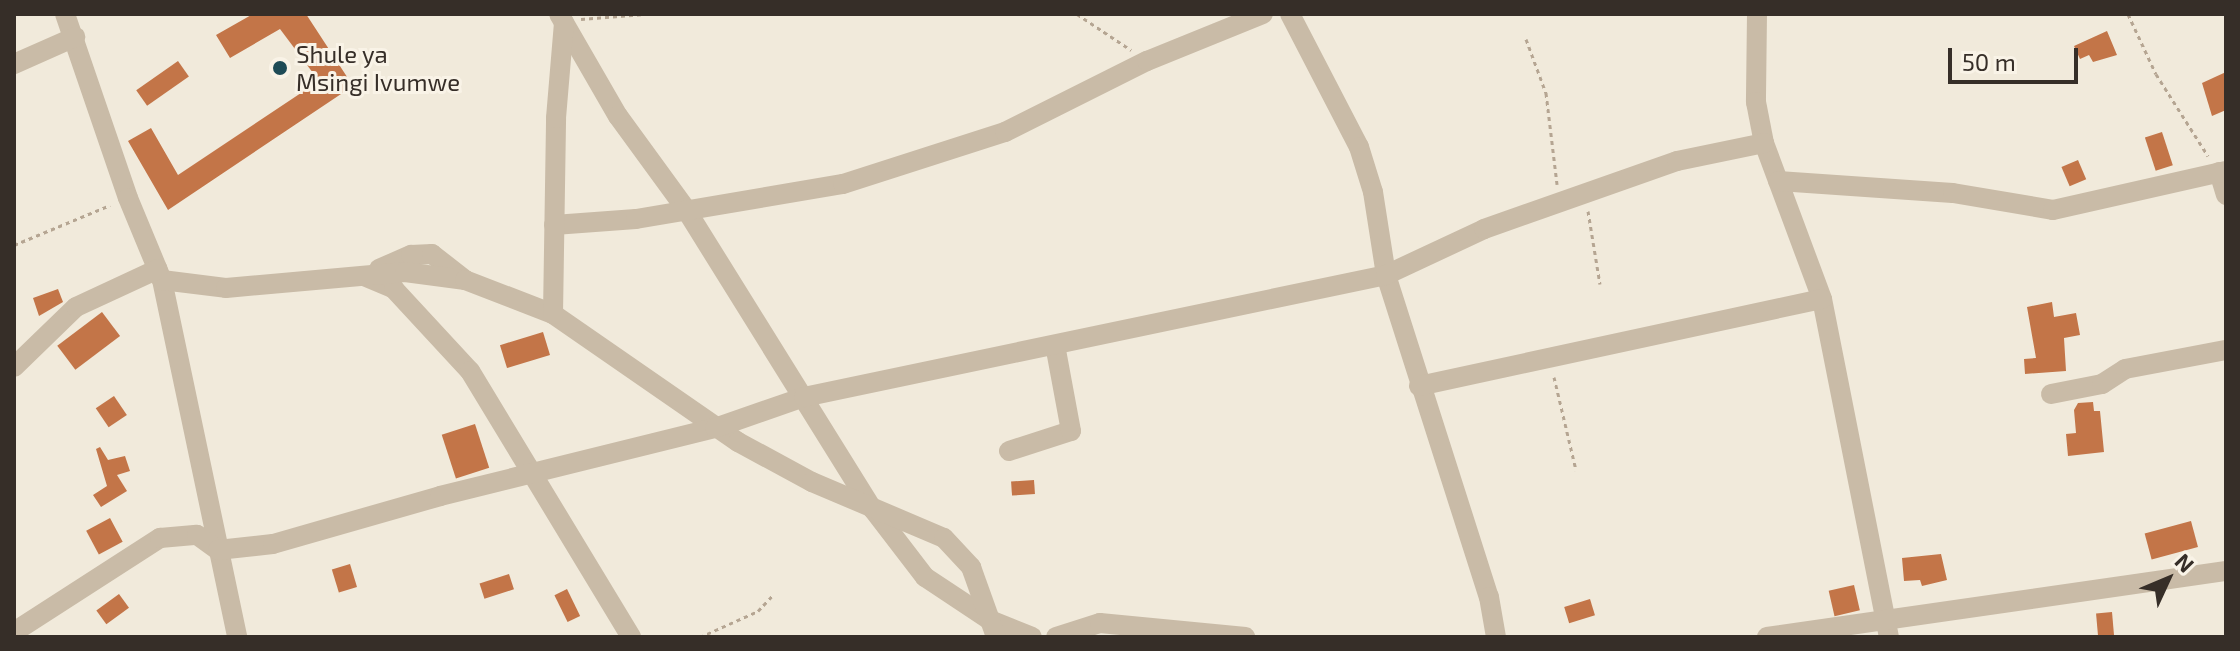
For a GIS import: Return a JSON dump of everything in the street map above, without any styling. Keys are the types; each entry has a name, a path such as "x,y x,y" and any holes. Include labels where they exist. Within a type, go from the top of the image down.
{"street":[{"path":"65,14 128,198 160,274 237,637"},
{"path":"554,225 636,219 685,208 843,184 1005,132 1147,61 1263,14"},
{"path":"1290,14 1359,147 1373,192 1386,275 1489,597 1496,637"},
{"path":"1757,14 1756,102 1764,143 1822,299 1888,627"},
{"path":"563,16 618,116 685,208 872,508 925,577 993,629 1032,637"},
{"path":"553,314 563,16"},
{"path":"14,64 75,37"},
{"path":"14,632 160,538 197,535 218,550 273,544 534,472 715,428 804,397 1386,275 1484,229 1677,161 1764,143"},
{"path":"1778,181 1953,193 2053,210 2223,172 2226,195"},
{"path":"367,272 394,289 470,371 534,472 562,529 631,637"},
{"path":"14,367 76,307 160,274 226,288 367,272 465,280 553,314 715,428 812,482 928,529 961,554 993,629"},
{"path":"1419,386 1822,299"},
{"path":"1009,451 1071,431 1055,345"},
{"path":"2051,394 2102,384 2125,369 2226,350"},
{"path":"1767,637 1888,627 2226,571"},
{"path":"1056,637 1100,623 1245,637"}],"path":[{"path":"563,16 645,14"},
{"path":"1077,14 1147,61"},
{"path":"2128,14 2156,74 2223,172"},
{"path":"1526,39 1546,93 1560,204"},
{"path":"1585,195 1600,284"},
{"path":"14,245 128,198"},
{"path":"1549,358 1567,415 1576,470"},
{"path":"700,637 758,611 773,595"}],"building":[{"path":"253,14 306,14 353,86 168,210 128,141 151,128 178,175 319,81 280,29 230,58 216,35"},
{"path":"2107,31 2117,55 2093,62 2089,55 2080,59 2074,46"},
{"path":"178,61 189,77 147,106 136,90"},
{"path":"2226,72 2226,110 2212,116 2202,83"},
{"path":"2162,132 2173,165 2156,171 2145,138"},
{"path":"2078,160 2086,179 2070,186 2061,167"},
{"path":"58,289 63,302 39,316 33,298"},
{"path":"2052,302 2054,317 2076,313 2080,335 2064,338 2066,371 2025,374 2024,359 2036,358 2027,307"},
{"path":"102,312 120,336 75,370 57,346"},
{"path":"543,332 550,355 507,368 500,345"},
{"path":"114,396 127,415 109,427 96,408"},
{"path":"2093,402 2094,411 2100,411 2104,452 2068,456 2066,434 2076,433 2074,410 2078,403"},
{"path":"475,424 489,468 456,479 442,435"},
{"path":"100,447 108,460 125,456 130,471 117,475 127,491 101,507 93,495 107,486 96,449"},
{"path":"1034,480 1035,494 1012,496 1011,482"},
{"path":"110,518 123,542 99,555 86,531"},
{"path":"2191,521 2198,547 2152,560 2145,533"},
{"path":"1941,554 1947,580 1922,586 1920,580 1904,581 1902,558"},
{"path":"350,564 357,587 339,593 332,570"},
{"path":"509,574 514,589 484,599 480,584"},
{"path":"1854,585 1860,610 1835,616 1829,591"},
{"path":"567,589 580,616 568,622 554,595"},
{"path":"119,594 129,608 106,624 96,610"},
{"path":"1590,599 1595,615 1569,623 1564,607"},
{"path":"2112,612 2114,637 2098,637 2096,613"}],"place":[{"name":"Shule ya Msingi Ivumwe","path":"280,68"}]}
